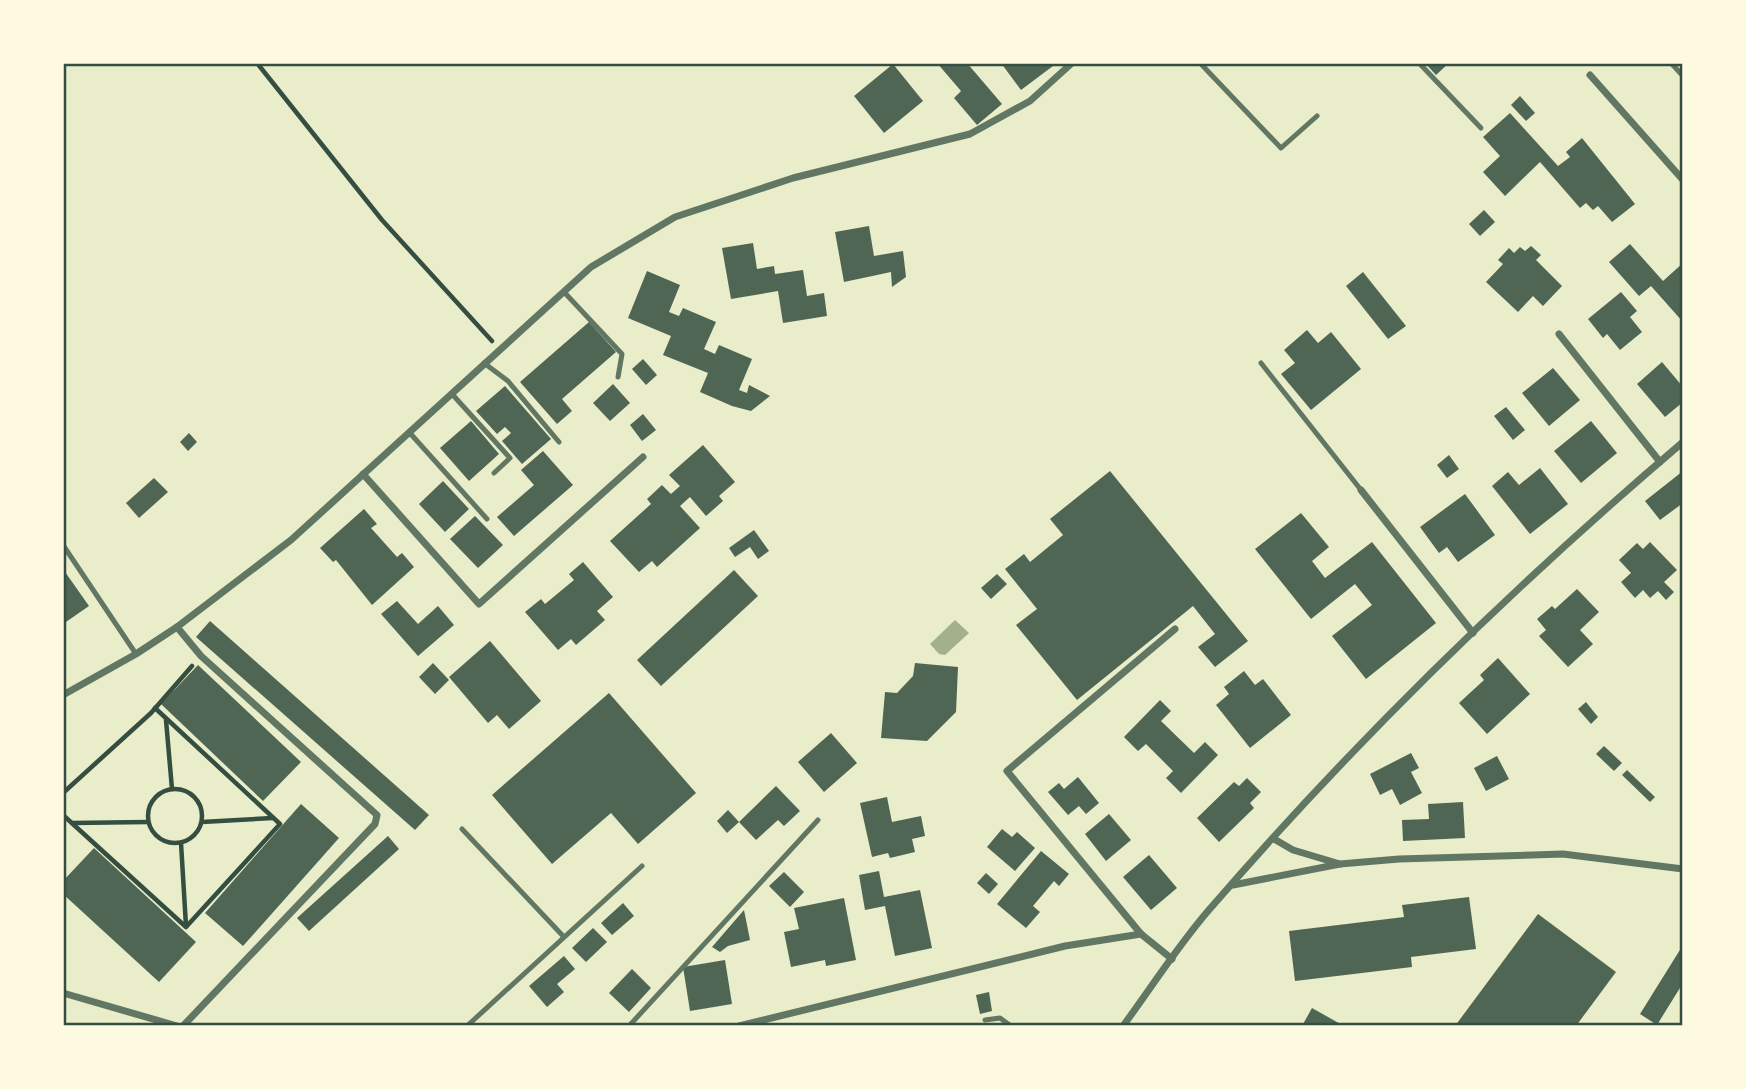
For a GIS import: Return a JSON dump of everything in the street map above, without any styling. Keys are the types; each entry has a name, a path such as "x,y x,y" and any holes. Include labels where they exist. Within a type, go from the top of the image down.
{"street":[{"path":"63,695 136,654 177,627 291,540 591,267 675,217 793,178 970,134 1030,101 1072,63"},
{"path":"1590,75 1683,180"},
{"path":"1559,334 1660,462"},
{"path":"1123,1026 1207,912 1275,839 1474,633 1573,536 1683,443"},
{"path":"363,474 479,604 643,457"},
{"path":"1361,490 1474,633"},
{"path":"177,627 201,656 377,815 375,824 183,1026"},
{"path":"1172,959 1141,934 1007,771 1175,629"},
{"path":"1275,839 1293,850 1340,864"},
{"path":"1233,885 1340,864 1399,859 1563,854 1683,869"},
{"path":"739,1026 1065,946 1141,934"},
{"path":"63,993 177,1026"}],"lane":[{"path":"1200,63 1281,149 1317,116"},
{"path":"1419,63 1481,128"},
{"path":"1671,63 1683,76"},
{"path":"564,292 622,354 618,377"},
{"path":"484,363 508,381 558,442"},
{"path":"1261,363 1361,490"},
{"path":"452,394 510,458 494,473"},
{"path":"410,432 487,519"},
{"path":"63,545 136,654"},
{"path":"629,1026 818,820"},
{"path":"462,829 564,937"},
{"path":"467,1026 642,866"},
{"path":"985,1020 1000,1018 1011,1026"}],"path":[{"path":"257,63 383,220 500,349"},
{"path":"63,793 155,708 201,656"},
{"path":"155,708 280,824 186,927"},
{"path":"166,719 172,789"},
{"path":"172,789 189,792 195,798 202,814 202,822 194,836 181,843 164,841 151,830 148,822 153,800 172,789"},
{"path":"63,815 186,927"},
{"path":"202,822 273,818"},
{"path":"71,823 148,822"},
{"path":"181,843 186,927"}],"shaded area":[{"path":"955,620 969,633 945,655 939,654 930,644"}],"building":[{"path":"937,63 967,63 1002,104 977,125 954,98 961,91"},
{"path":"1001,63 1051,63 1053,66 1021,90"},
{"path":"1425,63 1449,63 1436,75"},
{"path":"893,64 923,101 884,133 854,96"},
{"path":"1520,96 1535,113 1526,121 1511,105"},
{"path":"1510,113 1558,166 1570,157 1566,152 1582,138 1635,204 1612,222 1598,206 1593,210 1586,203 1580,208 1540,162 1505,196 1483,172 1500,156 1483,137"},
{"path":"1484,210 1495,222 1480,236 1469,224"},
{"path":"869,226 874,256 903,251 906,277 892,287 891,272 844,282 835,232"},
{"path":"753,243 757,269 774,266 775,274 803,270 807,296 824,293 827,316 783,323 778,291 731,299 722,248"},
{"path":"1630,244 1663,281 1683,263 1683,322 1651,286 1639,296 1609,262"},
{"path":"1531,246 1541,255 1536,260 1562,286 1543,306 1533,296 1518,312 1486,282 1503,264 1498,260 1509,248 1514,253 1520,247 1525,251"},
{"path":"647,271 680,285 669,312 679,316 683,308 716,322 704,349 715,354 719,345 752,359 739,390 747,393 749,385 770,396 751,411 732,406 700,392 708,373 663,355 671,336 628,318"},
{"path":"1363,272 1406,326 1388,339 1346,286"},
{"path":"1621,292 1637,311 1630,317 1642,332 1620,350 1607,334 1603,338 1588,319"},
{"path":"589,322 616,352 562,399 572,411 557,424 520,382"},
{"path":"1307,330 1318,343 1331,332 1361,369 1311,410 1281,374 1295,363 1284,350"},
{"path":"643,359 657,375 646,385 632,369"},
{"path":"1662,362 1683,387 1683,402 1665,417 1637,384"},
{"path":"1553,368 1580,400 1549,426 1522,393"},
{"path":"613,384 630,403 610,421 593,403"},
{"path":"505,386 551,439 522,464 502,441 511,433 505,427 497,434 476,411"},
{"path":"1506,407 1525,430 1513,440 1494,416"},
{"path":"643,414 656,430 642,441 630,425"},
{"path":"471,421 499,454 469,481 440,448"},
{"path":"1591,421 1617,453 1581,483 1554,451"},
{"path":"189,433 197,442 188,451 180,442"},
{"path":"703,445 735,482 719,496 723,501 706,516 690,497 680,506 700,528 657,567 652,561 639,572 610,541 651,504 647,499 662,485 671,494 680,486 669,475"},
{"path":"543,451 573,485 514,536 497,517 534,485 521,470"},
{"path":"1449,455 1459,469 1447,478 1437,465"},
{"path":"1540,468 1568,504 1530,534 1492,486 1508,472 1519,485"},
{"path":"1110,471 1248,641 1215,667 1198,647 1215,634 1193,606 1077,700 1016,625 1037,609 1005,569 1024,554 1030,562 1063,535 1050,519"},
{"path":"1683,471 1683,503 1660,520 1645,501"},
{"path":"154,478 168,492 139,518 126,503"},
{"path":"443,481 469,509 445,532 419,504"},
{"path":"1465,494 1495,535 1458,562 1447,547 1439,553 1420,527"},
{"path":"364,509 377,524 371,528 397,557 402,553 414,567 372,605 336,560 333,562 320,548"},
{"path":"1301,513 1329,547 1312,561 1325,578 1372,542 1436,623 1366,679 1332,636 1372,605 1355,584 1311,619 1255,549"},
{"path":"475,516 503,545 478,568 450,539"},
{"path":"754,530 769,551 758,559 750,547 735,557 729,548"},
{"path":"1650,542 1677,570 1664,582 1674,592 1666,600 1658,591 1650,598 1643,590 1635,598 1621,582 1631,573 1619,560 1637,543 1643,549"},
{"path":"583,562 613,597 597,611 605,620 576,645 571,639 558,650 525,612 541,599 545,604 574,580 569,574"},
{"path":"63,569 89,606 63,624"},
{"path":"734,570 758,596 661,686 637,660"},
{"path":"997,574 1007,584 991,599 981,588"},
{"path":"1577,589 1599,612 1580,630 1593,644 1568,667 1539,636 1546,630 1537,619 1552,606 1555,609"},
{"path":"397,601 418,624 438,606 454,625 418,656 381,614"},
{"path":"210,621 429,815 415,830 196,637"},
{"path":"490,641 541,701 509,729 497,715 488,723 449,677"},
{"path":"1498,658 1530,694 1487,734 1459,703 1484,680 1480,675"},
{"path":"433,663 449,680 435,694 419,677"},
{"path":"915,663 958,667 956,712 927,741 881,738 885,692 897,693 913,676"},
{"path":"198,665 301,762 263,801 161,704"},
{"path":"1244,671 1255,685 1263,679 1291,715 1250,748 1216,705 1229,694 1224,687"},
{"path":"609,693 696,793 638,844 611,813 552,864 492,795"},
{"path":"1160,700 1171,711 1161,721 1194,753 1205,742 1218,755 1181,793 1166,778 1173,771 1146,744 1138,751 1124,737"},
{"path":"1586,702 1598,717 1591,724 1578,709"},
{"path":"831,733 857,763 824,792 798,762"},
{"path":"1604,746 1622,763 1614,771 1596,754"},
{"path":"1411,753 1419,768 1411,772 1422,793 1400,805 1392,789 1380,795 1370,774"},
{"path":"1497,756 1509,779 1486,791 1474,768"},
{"path":"1627,770 1655,797 1650,802 1622,775"},
{"path":"1078,777 1099,803 1086,814 1079,806 1068,815 1048,792 1059,783 1064,789"},
{"path":"1247,778 1261,792 1250,803 1254,808 1219,842 1197,818 1234,782 1239,786"},
{"path":"776,786 800,811 784,826 778,820 756,840 739,822"},
{"path":"887,797 892,822 921,816 925,836 912,839 915,852 890,858 888,853 872,857 860,803"},
{"path":"1463,802 1465,838 1403,841 1402,820 1429,819 1428,804"},
{"path":"301,804 339,838 243,946 205,913"},
{"path":"728,810 739,822 727,833 717,821"},
{"path":"1109,814 1131,840 1106,861 1085,834"},
{"path":"1002,829 1012,837 1017,832 1035,848 1015,871 987,847"},
{"path":"388,836 399,849 309,931 297,918"},
{"path":"94,848 196,942 159,982 63,894 63,881"},
{"path":"1041,851 1069,874 1059,886 1054,881 1033,906 1040,912 1026,928 997,904"},
{"path":"1149,855 1177,888 1151,910 1123,877"},
{"path":"879,871 884,897 920,890 932,948 895,956 885,906 865,910 859,875"},
{"path":"784,872 804,892 790,907 769,886"},
{"path":"986,873 998,884 989,894 977,883"},
{"path":"1469,897 1476,949 1411,957 1412,967 1295,981 1289,931 1404,917 1402,905"},
{"path":"844,898 856,960 826,966 825,960 791,967 784,932 799,929 794,908"},
{"path":"623,903 634,916 612,935 601,923"},
{"path":"744,910 750,940 728,946 720,952 712,947"},
{"path":"1538,914 1616,972 1576,1026 1455,1026"},
{"path":"593,928 607,942 586,962 572,948"},
{"path":"1683,945 1683,983 1657,1025 1640,1014"},
{"path":"564,956 575,969 557,984 564,992 547,1007 529,986"},
{"path":"725,960 732,1004 690,1011 683,967"},
{"path":"632,969 651,988 629,1012 609,993"},
{"path":"989,992 992,1011 980,1014 976,995"},
{"path":"1312,1008 1344,1026 1302,1026"}]}
